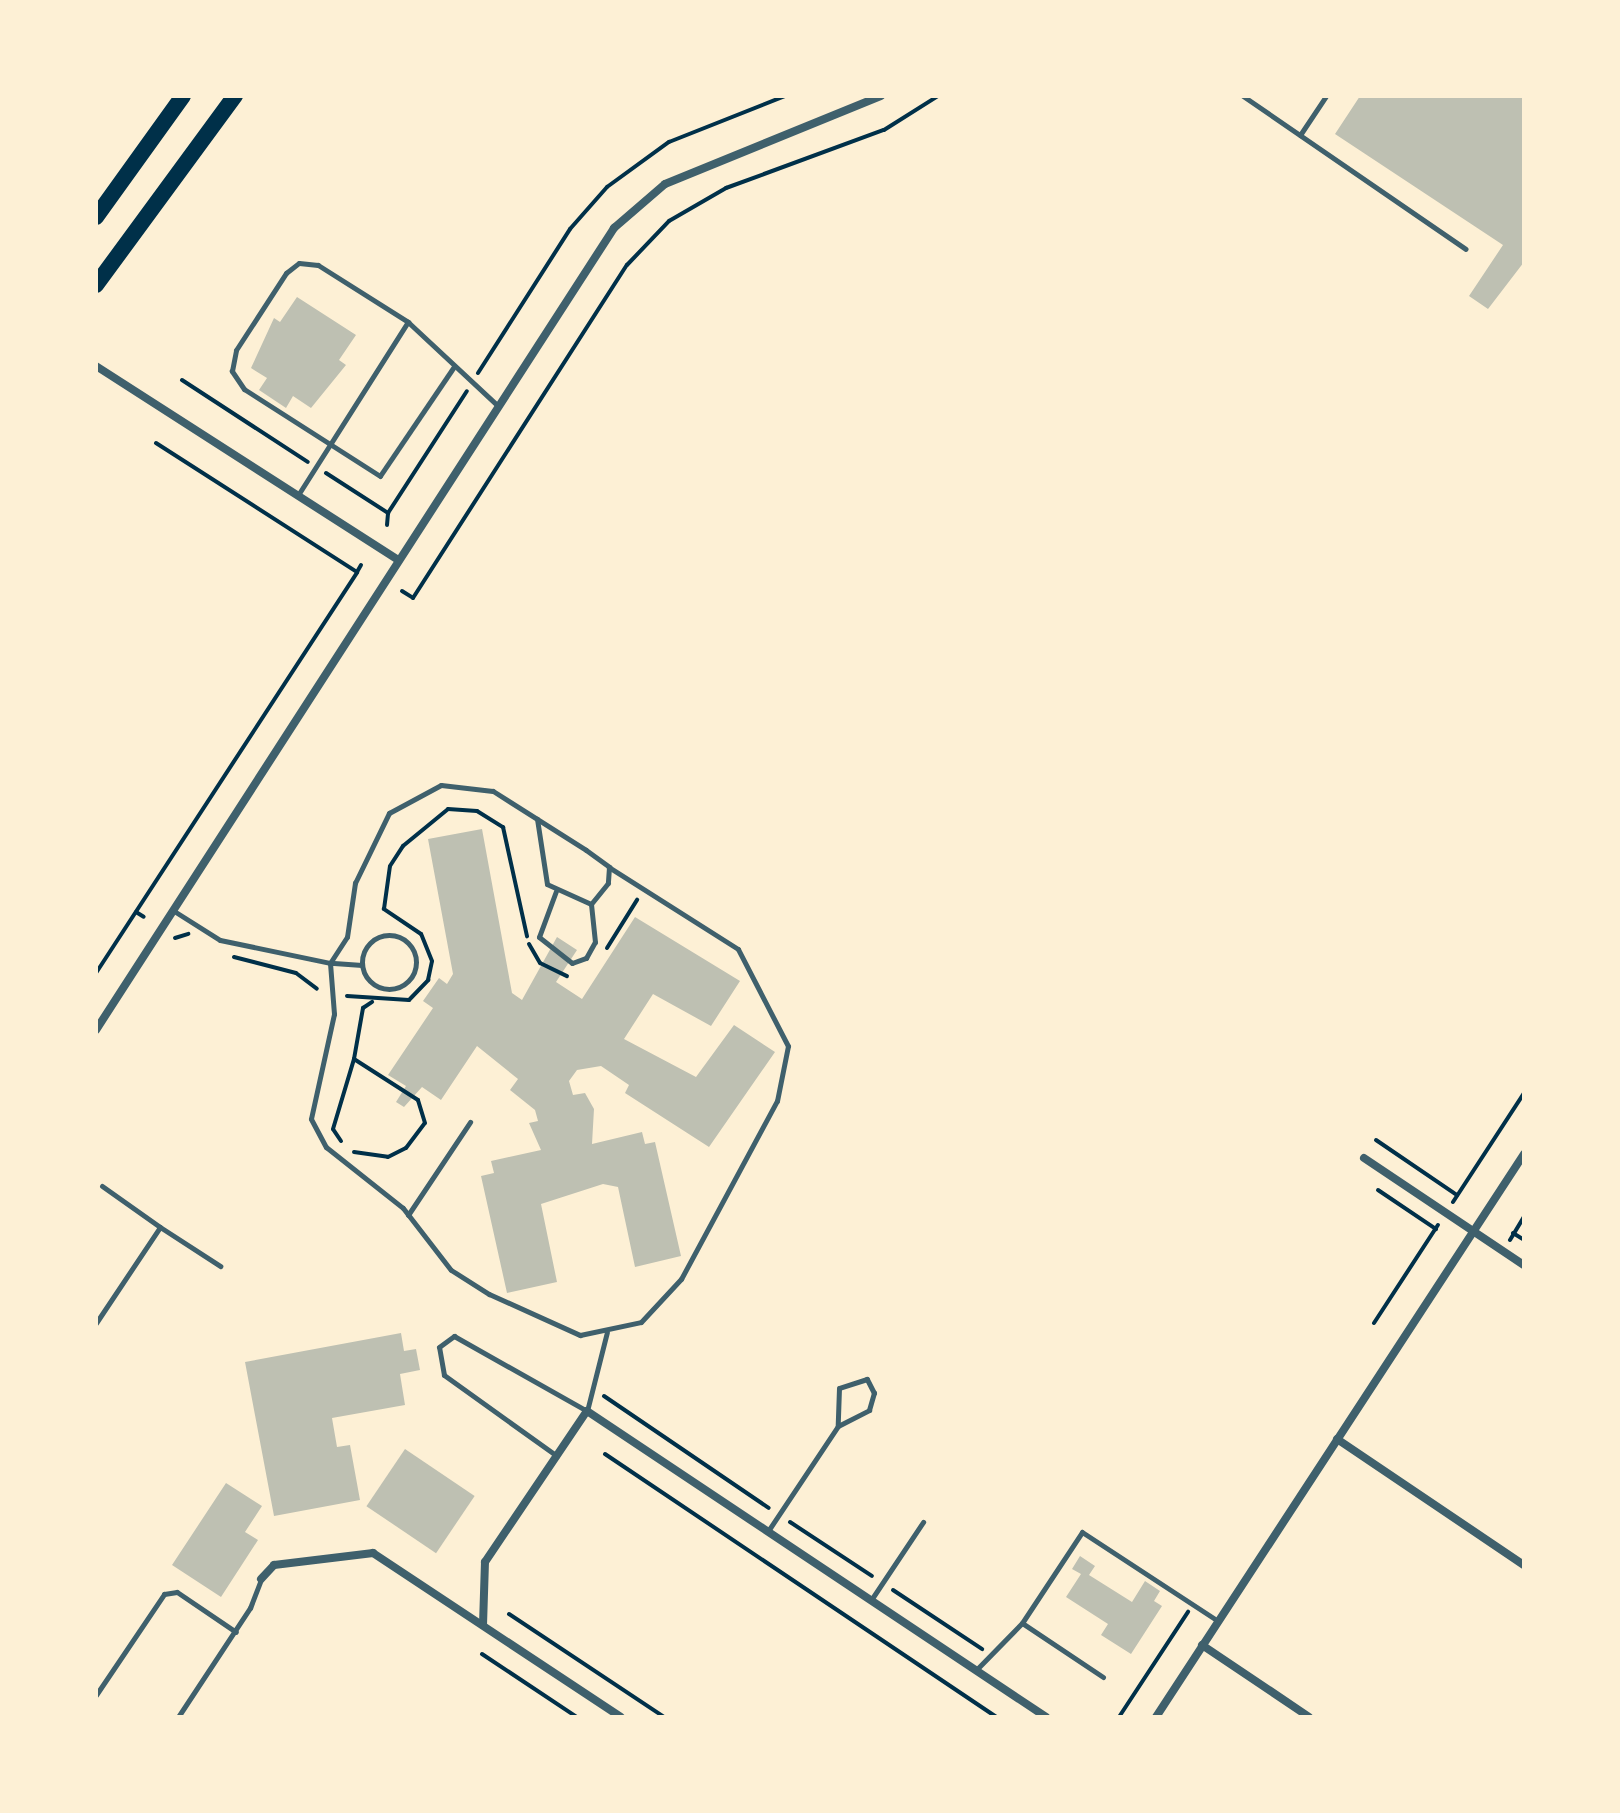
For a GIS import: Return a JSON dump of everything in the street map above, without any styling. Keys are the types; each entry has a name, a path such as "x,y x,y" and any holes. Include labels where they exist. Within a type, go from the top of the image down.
{"highway":[{"path":"96,217 183,96"},
{"path":"96,285 235,96"}],"street":[{"path":"96,1030 498,406 635,203 665,184 881,96"},
{"path":"96,366 398,560"},
{"path":"1156,1717 1524,1154"},
{"path":"1364,1158 1524,1265"},
{"path":"483,1625 485,1562 587,1411 976,1670 1032,1713 1046,1717"},
{"path":"1337,1439 1524,1565"},
{"path":"261,1579 274,1565 373,1553 621,1717"},
{"path":"1202,1645 1309,1717"}],"lane":[{"path":"1243,96 1466,249"},
{"path":"1300,135 1326,96"},
{"path":"453,368 380,476 244,389 232,371 236,350 299,263 318,265 408,322 470,385 498,406"},
{"path":"298,495 408,322"},
{"path":"441,785 493,791 537,819 738,949 781,1026 789,1069 681,1279 641,1322 607,1332 549,1327 451,1270 408,1215 326,1147 311,1119 334,1014 330,963 347,937 355,883 389,813 441,785"},
{"path":"537,819 542,875 556,891 591,904"},
{"path":"556,891 539,937 572,963 586,958 595,942 591,904 608,883 609,867"},
{"path":"173,910 220,940 330,963 362,965"},
{"path":"382,936 400,937 416,959 413,976 392,990 368,981 362,965 366,947 382,936"},
{"path":"408,1215 470,1122"},
{"path":"102,1186 220,1266"},
{"path":"96,1323 160,1227"},
{"path":"557,1456 444,1375 439,1347 454,1336 587,1411 595,1391 607,1332"},
{"path":"768,1531 838,1426 869,1410 874,1393 867,1379 839,1388 838,1426"},
{"path":"871,1600 923,1522"},
{"path":"976,1670 1022,1623 1082,1532 1218,1621"},
{"path":"178,1717 236,1632 261,1579"},
{"path":"96,1695 164,1594 177,1592 236,1632"},
{"path":"1022,1623 1103,1677"}],"path":[{"path":"387,525 388,513 570,229 607,187 669,142 785,96"},
{"path":"402,591 413,598 627,265 669,221 726,188 884,130 938,96"},
{"path":"182,380 388,513"},
{"path":"156,443 357,572"},
{"path":"96,973 361,565"},
{"path":"347,996 409,1000 428,980 432,961 421,934 384,909 390,866 403,846 448,809 477,811 503,827 532,953 575,975"},
{"path":"598,961 637,900"},
{"path":"136,912 144,917"},
{"path":"354,1059 424,1109 425,1123 406,1148 388,1157 355,1153 333,1129 354,1059 363,1008 374,1000"},
{"path":"1453,1202 1524,1093"},
{"path":"1376,1140 1457,1195"},
{"path":"1378,1190 1436,1229"},
{"path":"1510,1240 1524,1217"},
{"path":"1374,1323 1440,1223"},
{"path":"1513,1233 1524,1240"},
{"path":"595,1391 991,1655"},
{"path":"605,1454 997,1717"},
{"path":"1119,1717 1193,1605"},
{"path":"509,1614 664,1717"},
{"path":"482,1654 577,1717"}],"building":[{"path":"1360,96 1524,96 1524,262 1488,309 1469,296 1503,245 1335,134"},
{"path":"297,297 356,335 339,360 346,365 311,408 293,396 286,408 259,390 267,378 251,368 274,318 280,322"},
{"path":"482,829 512,993 522,1000 557,937 577,950 556,982 582,999 635,917 740,981 711,1026 653,994 624,1039 696,1077 734,1025 775,1052 709,1147 625,1093 629,1085 601,1066 577,1070 569,1081 573,1095 585,1093 594,1109 592,1144 642,1132 645,1144 655,1142 681,1256 635,1267 618,1187 603,1184 541,1204 557,1282 507,1293 481,1176 494,1173 491,1161 541,1150 529,1123 538,1121 535,1110 510,1090 518,1079 477,1046 441,1100 422,1087 404,1107 396,1102 406,1086 388,1075 433,1008 423,1001 439,978 447,984 453,974 428,839"},
{"path":"401,1333 404,1351 416,1349 420,1370 400,1374 405,1405 332,1418 337,1447 350,1445 360,1500 274,1516 245,1362"},
{"path":"405,1449 475,1496 436,1553 366,1506"},
{"path":"226,1483 262,1506 245,1532 258,1540 221,1597 172,1565"},
{"path":"1080,1556 1095,1566 1089,1575 1132,1602 1145,1581 1160,1591 1154,1601 1162,1606 1131,1654 1101,1635 1108,1624 1066,1597 1081,1574 1072,1569"}]}
